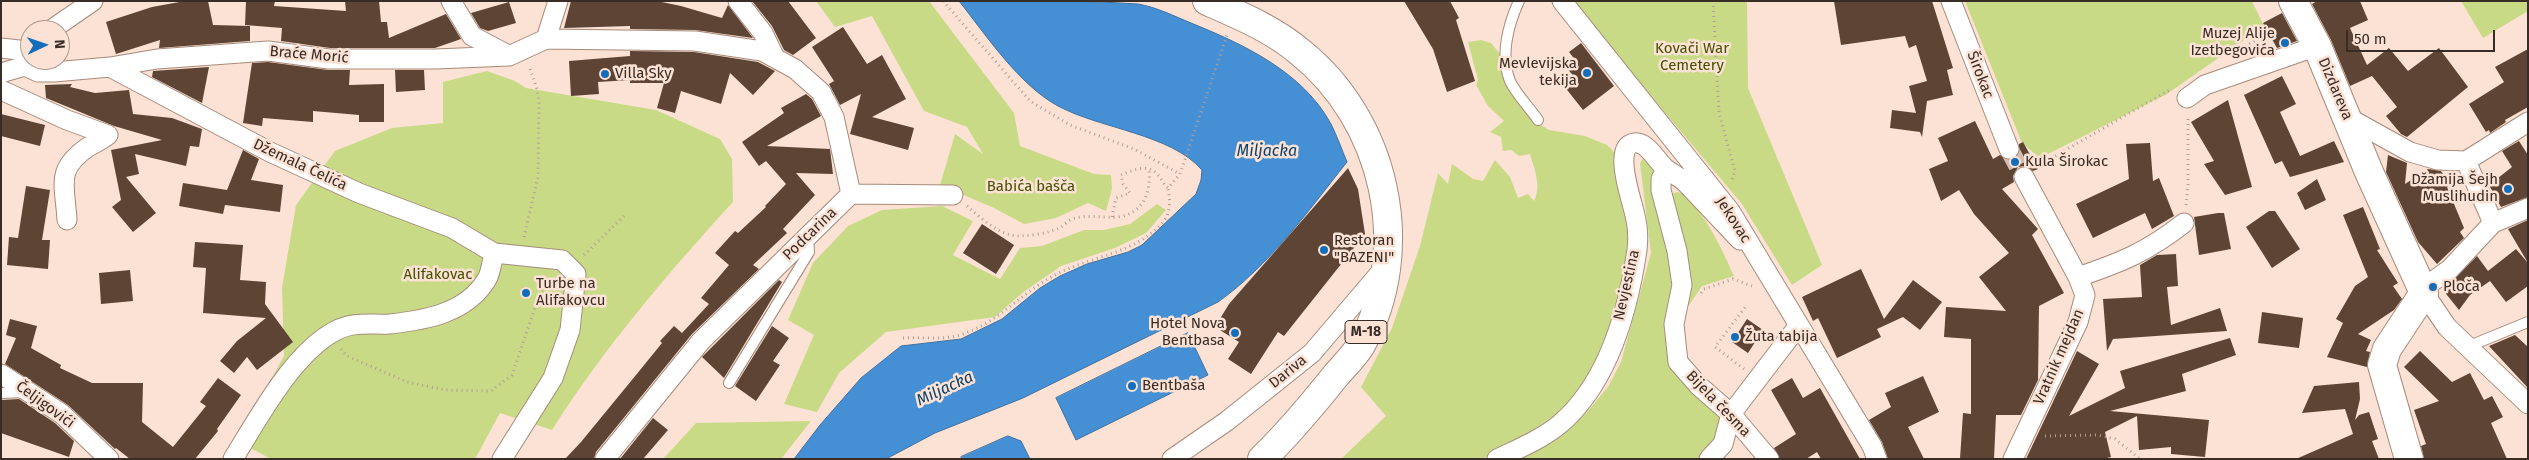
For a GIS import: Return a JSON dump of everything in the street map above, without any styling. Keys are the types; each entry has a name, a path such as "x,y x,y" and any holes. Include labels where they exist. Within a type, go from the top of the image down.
{"main road":[{"name":"M-18","path":"1207,1 1270,32 1300,52 1342,94 1360,124 1380,171 1387,208 1386,264 1380,297 1360,346 1286,436 1262,459"},
{"path":"2293,1 2317,46"},
{"name":"Dizdareva","path":"2317,46 2424,293"},
{"path":"2409,459 2382,365 2387,349 2424,293"}],"street":[{"path":"65,20 93,1"},
{"path":"451,1 472,36 509,56 546,39 695,40 762,51 795,69 821,92 834,117 851,194 954,195"},
{"path":"546,39 558,1"},
{"path":"738,1 763,33 775,58"},
{"name":"Jekovac","path":"1562,1 1730,212 1872,446 1877,459"},
{"name":"Širokac","path":"1951,1 2009,149"},
{"name":"Dizdareva","path":"2181,93 2317,46"},
{"name":"Braće Morić","path":"1,48 20,53"},
{"name":"Braće Morić","path":"70,70 110,67 157,59 268,51 329,59 436,60 509,56"},
{"path":"1,73 20,60"},
{"name":"Džemala Čelića","path":"110,67 270,152 358,193 452,228 494,253"},
{"name":"Braće Morić","path":"37,70 38,72 67,70"},
{"path":"1,90 67,120 108,135 78,156 66,169 64,183 67,220"},
{"path":"2347,117 2410,152 2438,160 2466,161 2528,122"},
{"name":"Nevjestina","path":"1497,459 1528,444 1560,424 1583,398 1600,374 1624,305 1637,248 1636,220 1625,176 1624,153 1630,144 1636,142 1645,146 1666,170 1677,174 1713,214 1756,257"},
{"path":"2466,161 2493,223"},
{"name":"Bijela česma","path":"1666,170 1661,179 1662,190 1680,266 1682,285 1674,324 1678,362 1699,386 1731,414 1770,459"},
{"name":"Vratnik mejdan","path":"2013,459 2026,427 2078,322 2085,295 2030,172"},
{"name":"Podcarina","path":"605,459 701,341 851,194"},
{"path":"2528,208 2493,223 2450,268 2429,284 2424,293 2446,327 2528,404"},
{"path":"2078,277 2129,259 2159,242 2184,223"},
{"path":"233,459 275,392 305,355 335,331 361,322 389,324 437,317 464,304 488,278 494,253 562,260 576,274 570,330 553,378 502,459"},
{"name":"Dariva","path":"1172,459 1227,421 1312,353 1386,264"},
{"path":"1710,459 1722,444 1731,414 1799,325"},
{"name":"Čeljigovići","path":"1,374 62,414 109,459"}],"lane":[{"path":"1519,1 1510,20 1505,53 1510,81 1538,120"},
{"path":"730,383 808,252 808,237"},
{"path":"2467,347 2528,322"},
{"path":"1,392 28,391"}],"path":[{"path":"943,1 1030,101 1070,125 1134,149 1180,174"},
{"path":"1713,1 1719,113 1735,171 1728,188"},
{"path":"2226,58 2269,33"},
{"path":"1168,188 1180,174 1226,37"},
{"path":"520,255 538,177 537,89"},
{"path":"2030,172 2181,93 2188,186 2184,223"},
{"path":"903,338 958,336 1000,317 1038,286 1059,273 1139,243 1165,220 1170,202 1168,188 1160,176 1149,169 1142,168 1121,175 1123,184 1130,192 1116,198 1112,217"},
{"path":"954,195 995,229 1012,236 1046,233 1059,228 1070,220 1083,216 1124,216 1144,203 1148,194 1149,169"},
{"path":"576,274 585,252 624,216"},
{"path":"335,331 337,344 347,356 407,382 444,390 491,391 512,375 540,293 562,260"},
{"path":"1699,295 1704,289 1734,279 1758,288"},
{"path":"1746,306 1715,347 1747,371 1751,365"},
{"path":"2026,427 2038,434 2049,437 2098,435 2115,440 2140,459"}],"green space":[{"name":"Babića bašča","path":"816,1 929,1 1014,113 1020,146 1094,174 1111,175 1112,189 1106,211 1088,203 1056,218 1024,224 992,207 940,185 955,134 983,154 967,127 924,111 872,16 835,27"},
{"name":"Kovači War Cemetery","path":"1571,1 1747,1 1748,88 1822,265 1792,285 1742,204"},
{"path":"1965,1 2252,1 2264,26 2167,94 2040,158 2022,143"},
{"path":"2461,1 2528,1 2528,11 2483,38"},
{"path":"1481,40 1491,43 1501,55 1534,121 1549,130 1585,136 1607,145 1617,155 1632,220 1621,303 1586,385 1562,410 1528,434 1483,459 1341,459 1386,416 1361,387 1392,328 1420,246 1438,173 1448,184 1452,164 1473,179 1483,181 1495,160 1510,177 1518,198 1528,194 1534,201 1537,183 1530,154 1519,156 1511,150 1503,151 1501,137 1490,132 1504,121 1488,106 1476,85 1478,80 1468,42"},
{"name":"Alifakovac","path":"487,71 515,81 526,88 656,110 720,139 732,159 733,202 638,312 593,370 552,430 500,413 475,459 271,459 237,441 284,356 282,288 296,205 335,151 392,128 443,123 443,82"},
{"path":"1644,157 1651,164 1676,266 1671,342 1726,415 1718,442 1703,459 1518,459 1555,439 1587,412 1608,387 1621,362 1651,253 1640,163"},
{"path":"1678,192 1684,194 1707,223 1734,276 1702,286 1683,314 1687,299 1689,269 1684,239 1671,194"},
{"path":"1157,204 1166,210 1146,233 1115,248 1061,266 1022,293 995,317 886,332 839,373 817,412 784,404 814,335 788,320 813,263 848,226 882,210 942,206 973,221 953,255 1000,279 1020,248 1042,246 1084,230 1104,230 1130,224"},
{"path":"811,421 781,459 663,459 696,423"}],"water":[{"name":"Miljacka","path":"959,1 1071,1 1138,4 1151,7 1211,31 1251,50 1305,89 1331,124 1347,162 1271,255 1237,288 1218,302 1023,398 935,433 886,459 794,459 820,425 861,378 901,346 961,339 1002,319 1040,288 1060,276 1087,264 1128,252 1142,245 1196,194 1202,170 1189,158 1154,140 1075,114 1044,97 1017,73"},
{"name":"Bentbaša","path":"1188,333 1208,375 1076,440 1056,398"},
{"path":"1008,436 1021,441 1030,459 962,459 961,457"}],"building":[{"path":"185,1 208,1 213,25 250,26 250,41 159,48 160,40 116,54 106,22 152,7"},
{"path":"246,1 275,1 274,6 346,11 345,1 379,1 381,22 387,22 389,38 446,14 461,39 435,48 330,48 281,41 282,28 245,25"},
{"path":"571,1 657,1 722,18 728,5 753,38 695,30 630,29 630,26 564,28"},
{"path":"752,1 788,1 816,38 793,55 784,50 772,26"},
{"path":"1404,1 1450,1 1459,18 1456,20 1475,81 1447,92 1433,49"},
{"path":"1834,1 1932,1 1953,68 1947,70 1953,95 1927,101 1922,137 1920,132 1890,128 1892,110 1916,113 1909,86 1927,81 1916,45 1909,48 1905,36 1841,45"},
{"path":"2317,1 2360,1 2368,20 2350,28 2367,65 2389,48 2408,71 2439,48 2468,87 2407,137 2401,134 2386,116 2397,107 2372,76 2350,86 2331,40 2312,4"},
{"path":"509,2 516,23 488,31 480,28 471,13"},
{"path":"2282,13 2297,41 2277,48 2263,23"},
{"path":"843,27 867,64 882,55 906,99 872,117 914,128 908,150 850,134 861,94 840,105 829,84 834,81 812,47"},
{"name":"Mevlevijska tekija","path":"1581,43 1614,86 1583,110 1564,86 1575,78 1567,68 1576,61 1569,52"},
{"path":"2528,49 2528,107 2505,120 2506,122 2490,133 2489,130 2486,132 2469,104 2504,82 2495,67"},
{"path":"630,51 694,52 758,62 775,71 753,95 730,73 721,104 681,91 675,113 657,108 664,83 630,83 630,80 598,82 599,94 571,96 569,61 630,56"},
{"path":"268,62 328,70 350,70 349,85 384,84 384,122 359,122 359,115 313,111 313,122 263,118 262,126 243,123 252,63"},
{"path":"209,67 202,103 152,77 153,71"},
{"path":"395,70 424,70 425,90 396,92"},
{"path":"2282,76 2296,104 2280,112 2300,156 2334,141 2344,162 2290,177 2282,161 2275,164 2244,95"},
{"path":"72,84 70,87 95,93 129,90 133,114 172,118 202,129 199,147 190,146 186,166 135,154 139,174 126,177 156,213 133,232 112,207 121,200 111,150 162,140 114,126 46,98 45,85"},
{"path":"806,94 812,99 821,116 767,146 830,149 833,174 796,173 815,195 783,229 787,233 753,265 759,269 692,334 596,452 594,459 565,459 662,343 660,341 674,326 682,333 709,304 701,298 729,265 715,253 735,231 738,233 766,207 786,184 766,161 759,166 742,142 784,113 781,108"},
{"path":"2228,100 2252,187 2225,195 2204,164 2214,161 2191,122"},
{"path":"1,114 45,125 40,146 1,136"},
{"path":"1975,121 1993,159 2000,155 2007,160 2014,159 2018,156 2019,144 2023,142 2038,169 2033,171 2025,166 2018,167 2013,176 2014,182 2002,189 2038,229 2032,235 2064,293 2039,306 2038,380 2021,415 1996,415 1994,459 1960,459 1963,413 1971,414 1971,339 1944,337 1946,307 2006,311 1979,277 2009,253 1974,214 1959,190 1941,201 1929,169 1948,161 1938,138"},
{"name":"Džamija Šejh Muslihudin","path":"2519,141 2528,155 2528,197 2501,207 2489,185 2512,167 2502,151"},
{"path":"2150,143 2153,181 2159,178 2174,216 2152,229 2145,213 2093,238 2076,204 2129,179 2126,144"},
{"path":"243,150 259,159 251,180 283,185 280,212 225,205 223,214 179,206 183,183 227,190"},
{"path":"2388,155 2407,163 2405,184 2428,169 2441,171 2450,185 2447,187 2464,228 2460,232 2464,238 2437,264 2418,242 2386,172"},
{"path":"1348,168 1358,189 1365,234 1284,336 1278,332 1251,374 1228,359 1239,342 1215,327 1229,304"},
{"path":"2317,179 2326,200 2305,210 2297,193"},
{"path":"26,186 50,190 42,240 50,240 48,269 7,265 9,237 18,238"},
{"path":"2363,207 2380,249 2377,250 2398,283 2393,286 2402,299 2394,310 2358,334 2371,340 2366,351 2370,352 2367,367 2327,357 2343,323 2336,319 2355,286 2368,277 2343,215"},
{"path":"2269,211 2275,211 2300,249 2272,268 2246,227"},
{"path":"2224,213 2231,249 2199,255 2194,217"},
{"path":"2528,220 2528,263 2508,229"},
{"path":"982,224 1014,245 996,274 963,253"},
{"path":"195,242 243,245 240,280 266,282 265,304 293,342 257,370 247,357 234,373 220,361 237,341 266,318 203,313 206,268 193,267"},
{"path":"2516,249 2528,263 2528,286 2506,302 2490,281 2470,295 2459,310 2443,290 2477,256 2488,271"},
{"path":"2176,254 2178,286 2167,287 2171,325 2220,308 2227,331 2113,339 2107,351 2103,299 2142,297 2140,265 2157,255"},
{"path":"1861,269 1884,319 1913,280 1942,302 1920,330 1903,317 1877,329 1881,337 1837,358 1818,318 1813,321 1802,297"},
{"path":"130,270 133,301 101,304 99,273"},
{"path":"779,280 782,282 724,378 702,357"},
{"path":"2262,312 2303,318 2299,348 2258,343"},
{"path":"10,319 37,326 31,348 61,365 60,368 92,383 143,383 142,422 173,447 206,406 200,402 218,378 241,395 217,429 218,431 195,459 130,459 115,449 68,405 5,364 16,338 6,335"},
{"path":"1747,319 1763,330 1748,353 1732,342"},
{"path":"772,326 789,338 773,361 780,365 756,401 735,386"},
{"path":"2515,335 2528,347 2528,388 2489,346"},
{"path":"2230,338 2236,355 2182,374 2186,391 2110,411 2209,420 2205,457 2171,454 2171,447 2139,450 2137,416 2105,432 2111,457 2103,459 2026,459 2077,351 2099,364 2069,416 2125,388 2120,371"},
{"path":"2420,351 2452,382 2470,373 2484,400 2492,396 2503,417 2491,423 2507,459 2424,459 2421,446 2426,444 2414,410 2439,401 2404,367"},
{"path":"1923,376 1939,412 1908,427 1924,459 1888,459 1882,442 1869,420 1891,407 1885,393"},
{"path":"1792,378 1803,398 1820,388 1860,459 1821,459 1817,452 1806,459 1780,459 1774,448 1796,434 1771,390"},
{"path":"2359,382 2360,399 2355,420 2359,415 2369,412 2378,439 2372,441 2379,459 2296,459 2353,434 2345,409 2302,413 2314,386"},
{"path":"19,399 55,423 74,441 69,457 1,433 1,400"},
{"path":"653,418 668,430 643,459 620,459"}],"tunnel":[{"path":"2009,149 2024,177"}],"place":[{"name":"Muzej Alije Izetbegovića","path":"2285,43"},
{"name":"Mevlevijska tekija","path":"1587,73"},
{"name":"Villa Sky","path":"605,74"},
{"name":"Kula Širokac","path":"2015,162"},
{"name":"Džamija Šejh Muslihudin","path":"2508,189"},
{"name":"Restoran \"BAZENI\"","path":"1324,250"},
{"name":"Ploča","path":"2433,287"},
{"name":"Turbe na Alifakovcu","path":"526,293"},
{"name":"Hotel Nova Bentbasa","path":"1235,333"},
{"name":"Žuta tabija","path":"1735,337"},
{"name":"Bentbaša","path":"1132,386"}]}
